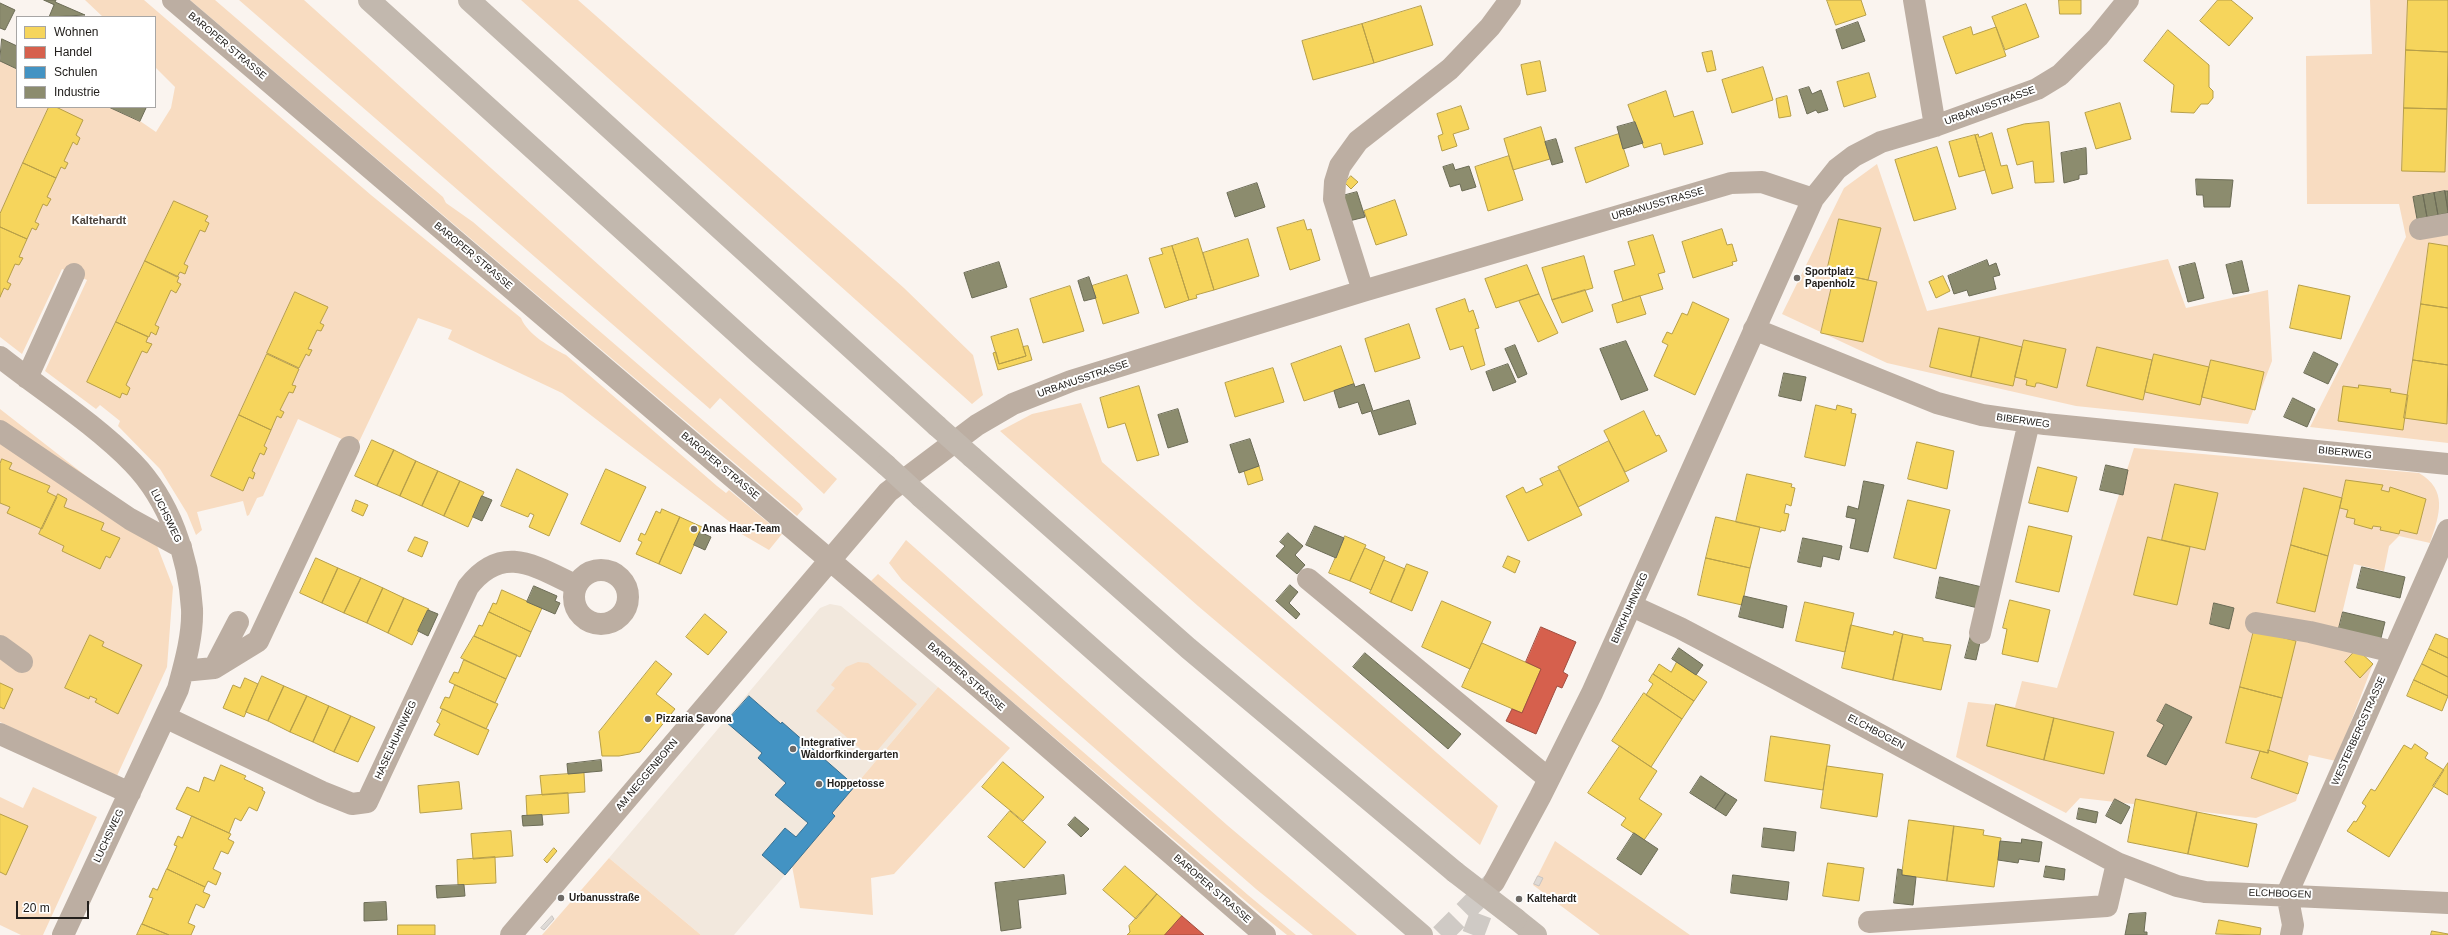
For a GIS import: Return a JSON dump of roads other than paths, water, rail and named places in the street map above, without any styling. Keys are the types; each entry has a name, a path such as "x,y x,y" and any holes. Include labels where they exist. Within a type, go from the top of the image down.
{"highway":[{"path":"369,0 759,353 921,497 1418,932"},
{"path":"469,0 937,426 1188,648 1455,872 1536,935"}],"street":[{"name":"BAROPER STRASSE","path":"173,0 829,560 1265,935"},
{"path":"1363,291 1334,199 1335,182 1340,166 1358,141 1450,69 1490,27 1510,0"},
{"name":"URBANUSSTRASSE","path":"1914,0 1935,126"},
{"name":"URBANUSSTRASSE","path":"829,560 888,492 977,425 1014,404 1071,381 1363,291 1731,183 1762,182 1813,199 1837,170 1854,156 1881,142 1935,126 2037,89 2060,75 2098,36 2128,0"},
{"path":"1754,329 1813,199"},
{"path":"2420,229 2448,224"},
{"path":"27,378 74,274"},
{"name":"BIBERWEG","path":"1754,329 1937,403 1982,415 2028,422 2448,464"},
{"name":"BIRKHUHNWEG","path":"1494,882 1549,779 1632,606 1754,329"},
{"name":"LUCHSWEG","path":"0,357 113,444 134,464 156,493 181,548 189,580 192,609 188,646 183,671 165,717 63,935"},
{"path":"1980,634 2028,422"},
{"path":"0,431 130,519 181,548"},
{"path":"183,671 214,668 258,641 349,447"},
{"name":"WESTERBERGSTRASSE","path":"2287,894 2448,530"},
{"name":"AM NEGGENBORN","path":"512,935 829,560"},
{"name":"HASELHUHNWEG","path":"165,717 322,792 352,804 367,802 468,587 476,576 498,563 522,562 576,585"},
{"path":"1308,578 1549,779"},
{"name":"ELCHBOGEN","path":"1632,606 1680,628 1773,677 2117,863 2171,884 2205,892 2287,894 2448,903"},
{"path":"214,668 238,622"},
{"path":"2256,623 2310,632 2394,652"},
{"path":"0,646 22,662"},
{"path":"0,734 130,793"},
{"path":"1869,922 2107,906 2117,863"},
{"path":"2287,894 2293,925 2291,935"}],"tunnel":[{"path":"1441,935 1494,882"},
{"path":"1473,935 1490,890"}],"place":[{"name":"Sportplatz Papenholz","path":"1797,278"},
{"name":"Anas Haar-Team","path":"694,529"},
{"name":"Pizzaria Savona","path":"648,719"},
{"name":"Integrativer Waldorfkindergarten","path":"793,749"},
{"name":"Hoppetosse","path":"819,784"},
{"name":"Urbanusstraße","path":"561,898"},
{"name":"Kaltehardt","path":"1519,899"}],"district":[{"name":"Kaltehardt","path":"99,221"}]}
